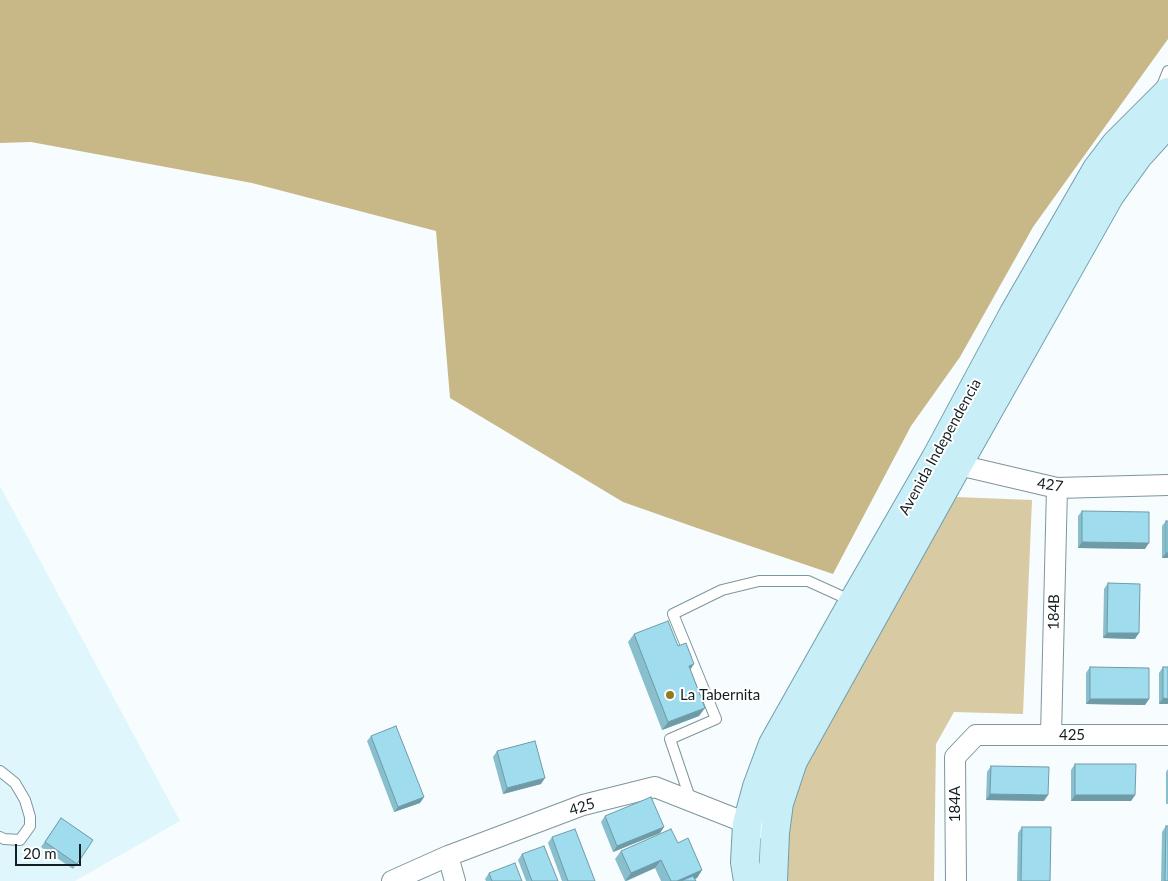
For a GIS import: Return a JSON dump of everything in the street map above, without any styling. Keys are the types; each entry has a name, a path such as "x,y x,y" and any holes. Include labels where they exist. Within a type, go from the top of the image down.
{"main road":[{"name":"Avenida Independencia","path":"748,881 745,862 747,824 757,787 773,744 853,602 946,462 1110,195 1138,156 1163,106"},
{"name":"Avenida Independencia","path":"773,881 775,833 779,803 793,761 946,462 1014,313 1096,169 1116,144 1163,106"}],"street":[{"name":"427","path":"946,462 1057,488 1168,485"},
{"name":"184B","path":"1051,735 1057,488"},
{"name":"425","path":"976,735 1168,736"},
{"name":"184A","path":"956,881 955,757 976,735"},
{"name":"425","path":"392,881 448,856 583,805 655,788 775,833"},
{"path":"448,856 455,881"}],"lane":[{"path":"1163,106 1168,71"},
{"path":"691,802 670,739 716,719 672,614 722,590 759,581 808,581 853,602"},
{"path":"0,771 15,783 25,800 30,817 30,826 20,840 0,837"}],"shaded area":[{"path":"0,0 1168,0 1168,39 1033,227 960,357 911,426 833,574 623,502 450,398 436,231 252,183 31,142 0,143"},
{"path":"0,486 180,821 75,881 0,881"},
{"path":"956,497 1032,500 1023,714 954,712 936,744 934,881 787,881 783,856 799,773"}],"building":[{"path":"1082,511 1149,512 1149,543 1082,542"},
{"path":"1166,521 1168,521 1168,553 1166,553"},
{"path":"1108,583 1140,584 1139,633 1107,633"},
{"name":"La Tabernita","path":"668,621 678,646 686,643 694,664 689,666 705,708 668,722 634,634"},
{"path":"1090,667 1149,668 1149,699 1090,699"},
{"path":"1163,667 1168,667 1168,699 1163,698"},
{"path":"396,726 424,797 398,807 371,736"},
{"path":"535,741 545,778 507,788 497,751"},
{"path":"1075,764 1136,764 1135,795 1075,795"},
{"path":"991,766 1049,767 1048,795 990,794"},
{"path":"651,797 664,827 617,846 605,816"},
{"path":"61,818 93,840 77,864 45,842"},
{"path":"1166,826 1168,826 1168,881 1165,881"},
{"path":"1022,827 1051,827 1050,881 1021,881"},
{"path":"575,829 595,881 568,881 552,837"},
{"path":"671,829 678,843 688,838 702,870 677,881 671,881 661,860 631,873 621,851"},
{"path":"544,846 558,881 532,881 522,854"},
{"path":"515,863 522,881 492,881 489,873"},
{"path":"693,876 696,881 681,881"}],"place":[{"name":"La Tabernita","path":"670,695"}]}
